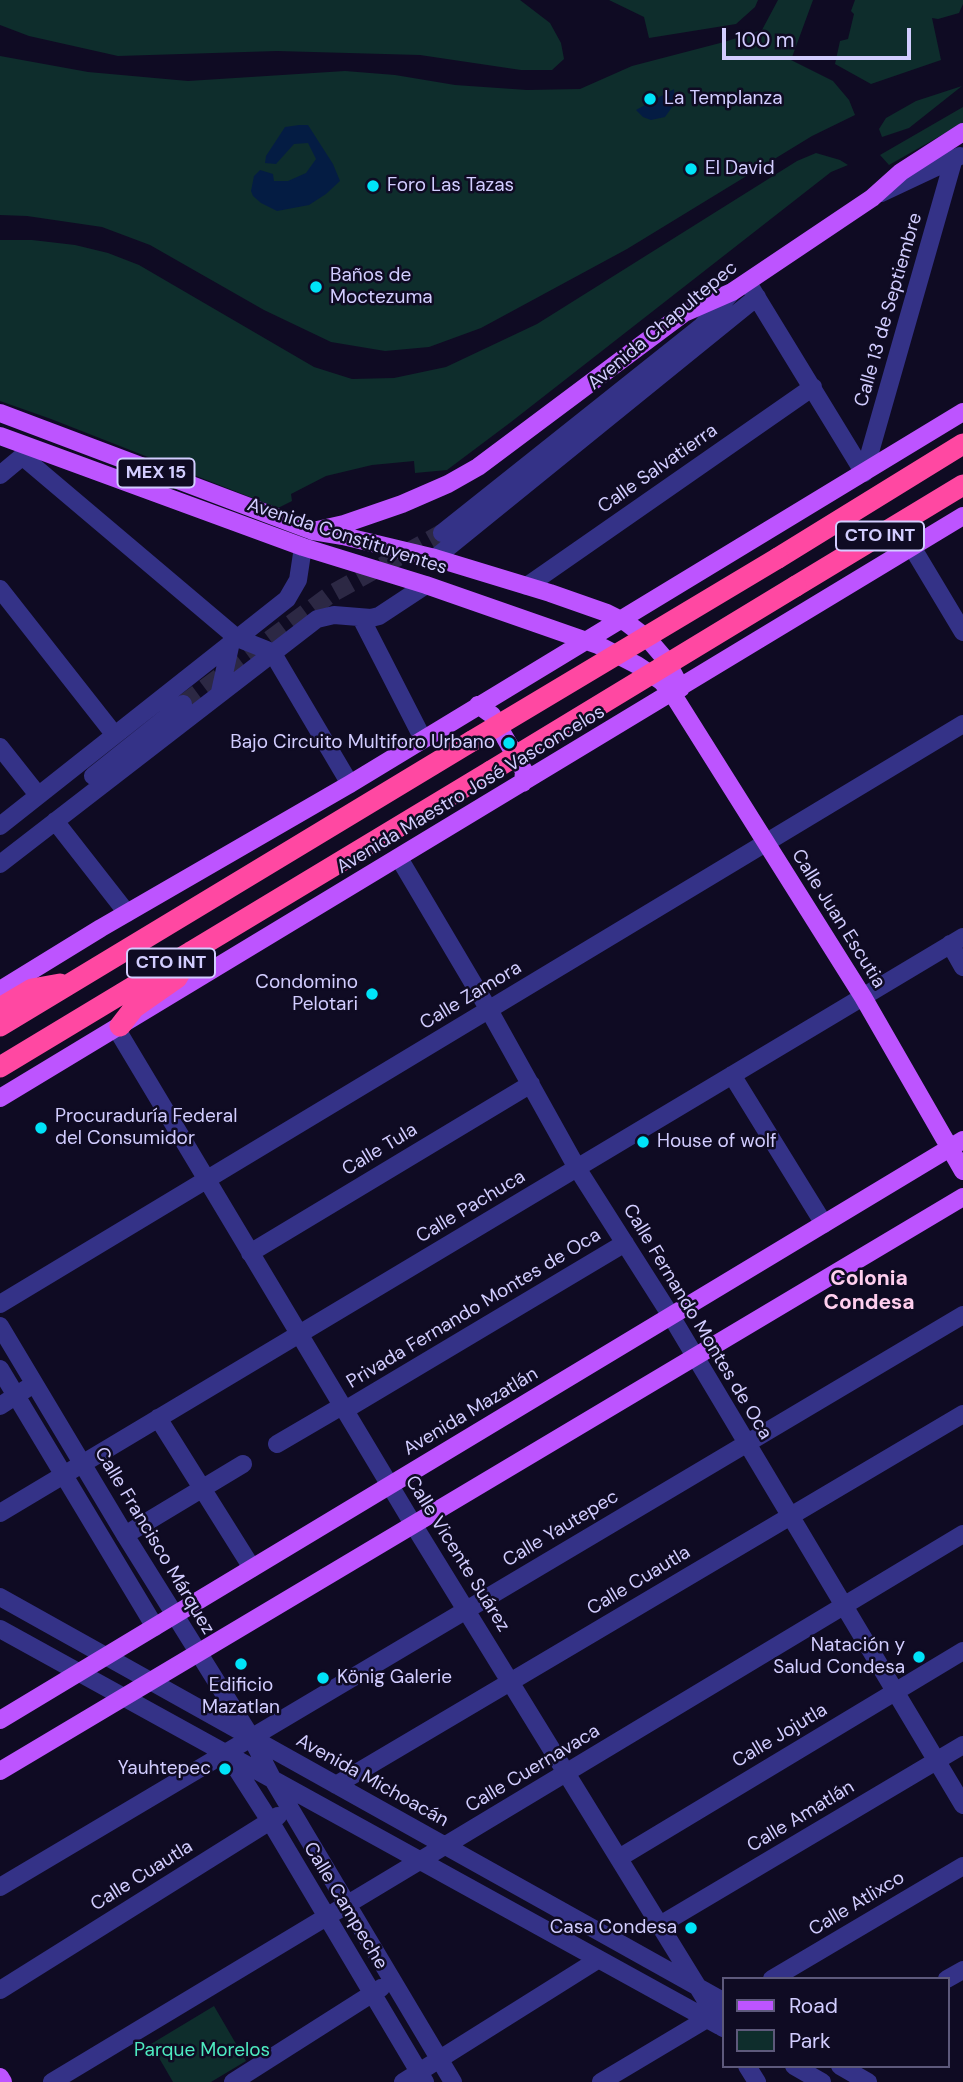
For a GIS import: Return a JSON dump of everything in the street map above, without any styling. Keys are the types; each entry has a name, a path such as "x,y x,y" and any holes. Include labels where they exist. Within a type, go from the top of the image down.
{"highway":[{"name":"CTO INT","path":"0,1026 963,444"},
{"name":"CTO INT","path":"0,1067 963,485"},
{"path":"118,1027 134,1008 177,978 192,950"},
{"path":"0,1008 32,989 73,982"}],"main road":[{"path":"872,198 901,172 963,132"},
{"name":"Avenida Chapultepec","path":"732,292 872,198"},
{"path":"313,531 344,524 448,484 478,467 684,313 732,292"},
{"name":"CTO INT","path":"0,990 350,784 963,412"},
{"name":"Avenida Constituyentes","path":"0,413 313,531 435,558 527,586 621,620"},
{"name":"Avenida Constituyentes","path":"0,436 28,452 303,547 426,585 586,642 637,665 677,691"},
{"name":"Avenida Maestro José Vasconcelos","path":"0,1098 963,516"},
{"name":"Calle Juan Escutia","path":"621,620 642,635 661,654 677,691 766,843 956,1144 963,1171"},
{"path":"478,705 492,715 524,771 523,783"},
{"name":"Avenida Mazatlán","path":"0,1720 671,1316 819,1217 956,1144"},
{"path":"0,1771 963,1197"},
{"path":"0,2077 3,2082"}],"street":[{"name":"Avenida Chapultepec","path":"872,198 958,156"},
{"name":"Calle 13 de Septiembre","path":"864,473 958,156"},
{"path":"747,282 864,473"},
{"name":"Avenida Chapultepec","path":"442,533 702,326 732,292"},
{"name":"Avenida Chapultepec","path":"435,558 757,297"},
{"name":"Calle Salvatierra","path":"527,586 813,387"},
{"path":"0,475 28,452 234,640 272,652 350,784"},
{"path":"0,826 287,599 298,580 303,547"},
{"path":"912,547 963,632"},
{"path":"0,864 317,619 334,615 361,618 379,616 426,585"},
{"path":"0,589 114,734"},
{"path":"361,618 423,739"},
{"path":"220,692 234,640"},
{"path":"0,849 183,704"},
{"name":"Calle Zamora","path":"0,1304 963,724"},
{"path":"0,747 38,795"},
{"path":"55,821 127,913"},
{"name":"Calle Fernando Montes de Oca","path":"399,858 489,1010 577,1168 671,1316 963,1805"},
{"path":"956,940 963,967"},
{"name":"Calle Pachuca","path":"0,1513 956,940"},
{"name":"Calle Vicente Suárez","path":"118,1027 206,1180 413,1524 696,1986 720,2018"},
{"path":"732,1075 819,1217"},
{"name":"Calle Tula","path":"250,1253 530,1084"},
{"name":"Privada Fernando Montes de Oca","path":"277,1444 625,1243"},
{"name":"Calle Yautepec","path":"0,1887 963,1315"},
{"name":"Calle Francisco Márquez","path":"0,1326 125,1535 251,1737 272,1778"},
{"path":"0,1369 155,1626"},
{"path":"0,1406 35,1384"},
{"name":"Calle Cuautla","path":"336,1784 963,1414"},
{"path":"158,1418 252,1568"},
{"path":"125,1535 243,1464"},
{"name":"Calle Cuernavaca","path":"52,2082 963,1534"},
{"name":"Avenida Michoacán","path":"0,1597 696,1986"},
{"path":"0,1629 599,1959 720,2018"},
{"name":"Calle Jojutla","path":"619,1858 963,1651"},
{"name":"Calle Amatlán","path":"660,1925 963,1745"},
{"name":"Calle Campeche","path":"228,1754 373,1994 416,2079"},
{"name":"Calle Campeche","path":"272,1778 453,2082"},
{"name":"Calle Cuautla","path":"0,1990 308,1798"},
{"name":"Calle Atlixco","path":"775,1977 963,1866"},
{"path":"416,2079 440,2060 599,1959"},
{"path":"233,2082 393,1981"},
{"path":"601,2082 720,2018"},
{"path":"798,2068 822,2082"},
{"path":"844,2068 868,2082"}],"green space":[{"path":"0,0 520,0 550,23 561,43 564,59 552,70 521,70 420,55 277,51 118,56 29,36 0,25"},
{"path":"609,0 758,0 755,7 736,24 649,38 644,17"},
{"path":"778,0 813,0 791,60 833,81 849,100 855,115 812,136 627,249 481,328 429,347 385,351 331,342 264,310 150,245 102,227 27,216 0,215 0,56 88,72 188,81 345,71 395,75 455,85 527,90 580,89 632,66 762,30"},
{"path":"855,0 963,0 963,4 959,13 932,18 941,60 871,84 835,64 840,41 848,39"},
{"path":"962,86 909,128 882,137 879,129 886,118 916,101"},
{"path":"963,107 963,123 889,165 880,155"},
{"path":"816,153 848,165 831,172 447,470 415,473 414,461 372,465 326,476 291,494 292,501 278,508 0,401 0,240 32,240 75,245 108,253 139,265 314,367 352,379 394,378 446,367 537,324 797,161"},
{"name":"Parque Morelos","path":"214,2006 246,2061 211,2082 173,2082 151,2044"}],"water":[{"path":"674,89 675,103 665,117 651,120 636,110"},
{"path":"308,125 333,164 340,181 309,205 277,211 253,196 251,191 254,176 260,170 273,174 274,181 288,181 306,173 316,159 308,143 294,144 276,164 265,163 266,156 285,127"}],"tunnel":[{"path":"183,704 331,594 442,533"}],"place":[{"name":"La Templanza","path":"650,99"},
{"name":"El David","path":"691,169"},
{"name":"Foro Las Tazas","path":"373,186"},
{"name":"Baños de Moctezuma","path":"316,287"},
{"name":"Bajo Circuito Multiforo Urbano","path":"509,743"},
{"name":"Condomino Pelotari","path":"372,994"},
{"name":"Procuraduría Federal del Consumidor","path":"41,1128"},
{"name":"House of wolf","path":"643,1142"},
{"name":"Natación y Salud Condesa","path":"919,1657"},
{"name":"Edificio Mazatlan","path":"241,1664"},
{"name":"König Galerie","path":"323,1678"},
{"name":"Yauhtepec","path":"225,1769"},
{"name":"Casa Condesa","path":"691,1928"}],"district":[{"name":"Colonia Condesa","path":"869,1291"}]}
